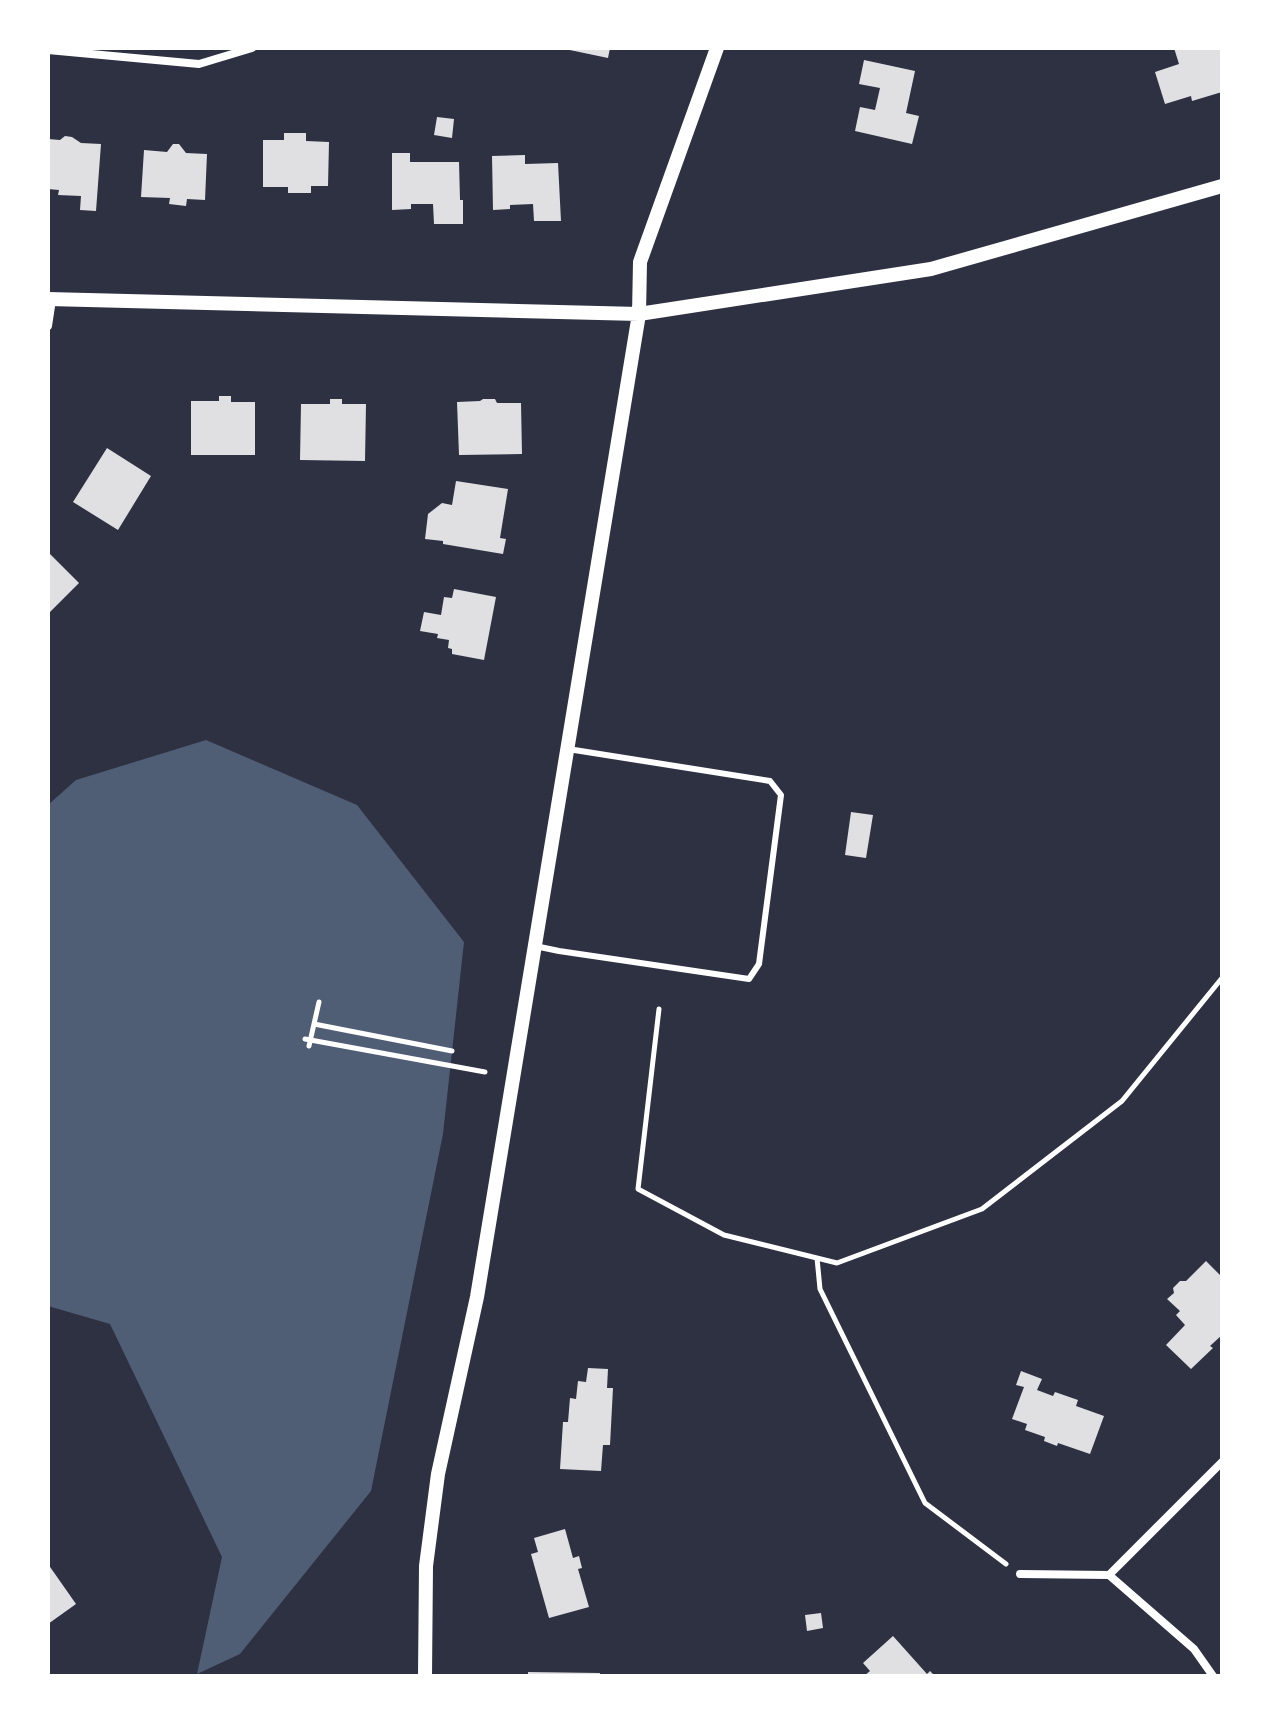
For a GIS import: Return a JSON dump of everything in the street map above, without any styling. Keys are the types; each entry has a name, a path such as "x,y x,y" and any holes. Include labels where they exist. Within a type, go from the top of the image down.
{"street":[{"path":"48,50 199,64 252,48"},
{"path":"425,1676 426,1566 438,1474 477,1297 639,314 640,262 717,48"},
{"path":"48,326 50,299 639,314 931,269 1222,186"},
{"path":"1109,1575 1222,1462"},
{"path":"1020,1574 1109,1575 1194,1649 1213,1676"}],"lane":[{"path":"535,946 749,979 759,964 781,795 770,781 567,749"}],"path":[{"path":"659,1009 638,1189 724,1235 837,1263 982,1209 1122,1101 1222,978"},
{"path":"309,1046 319,1002"},
{"path":"314,1024 452,1051"},
{"path":"305,1039 485,1072"},
{"path":"817,1258 820,1289 925,1503 1020,1574"}],"water":[{"path":"206,740 357,805 464,942 443,1134 371,1491 240,1654 197,1674 222,1557 110,1324 48,1306 48,805 76,780"}],"building":[{"path":"565,48 610,48 608,58"},
{"path":"1174,48 1222,48 1222,92 1192,101 1191,96 1165,104 1155,72 1179,64"},
{"path":"864,60 915,71 906,113 919,116 912,144 855,131 860,107 875,110 880,88 859,84"},
{"path":"437,117 454,119 452,138 434,135"},
{"path":"284,133 306,133 306,141 329,142 328,186 311,186 311,193 288,193 288,187 263,187 263,140 284,140"},
{"path":"65,136 81,143 101,144 96,211 80,210 81,196 58,195 59,190 48,189 48,139 60,140"},
{"path":"173,144 179,144 186,153 207,154 205,200 187,199 186,206 169,204 170,198 141,197 144,150 167,152"},
{"path":"392,153 410,153 410,162 459,162 463,224 434,224 433,204 411,204 411,209 392,210"},
{"path":"525,155 525,164 558,163 561,221 534,221 533,204 510,205 510,209 493,210 492,156"},
{"path":"219,396 231,396 231,402 255,402 255,455 191,455 191,401 219,401"},
{"path":"330,399 342,399 342,404 366,404 365,461 300,460 301,404 330,404"},
{"path":"495,399 497,403 521,403 522,454 459,455 457,402"},
{"path":"107,448 151,476 118,530 73,502"},
{"path":"456,481 508,489 500,538 506,539 503,554 425,539 428,514 442,503 452,505"},
{"path":"48,552 79,583 48,614"},
{"path":"454,589 496,597 484,660 452,654 452,649 448,648 449,640 437,638 438,634 420,631 424,612 441,615 444,597 452,598"},
{"path":"851,812 873,815 866,858 845,855"},
{"path":"1206,1261 1222,1277 1222,1335 1191,1369 1166,1345 1185,1325 1176,1315 1180,1311 1167,1299 1180,1281 1186,1281"},
{"path":"588,1368 608,1369 607,1388 613,1388 610,1445 603,1445 601,1471 560,1469 563,1422 568,1422 570,1398 576,1399 578,1381 586,1382"},
{"path":"1021,1371 1042,1379 1037,1390 1078,1400 1076,1406 1104,1416 1090,1454 1044,1441 1045,1437 1025,1430 1027,1424 1012,1419 1024,1387 1016,1385"},
{"path":"565,1529 573,1558 579,1556 582,1568 578,1569 589,1607 549,1618 531,1554 538,1552 534,1538"},
{"path":"48,1564 76,1604 48,1624"},
{"path":"821,1613 823,1628 807,1631 805,1615"},
{"path":"893,1636 927,1674 930,1671 935,1676 864,1676 870,1671 863,1663"},
{"path":"528,1672 600,1673 600,1676 528,1676"}]}
